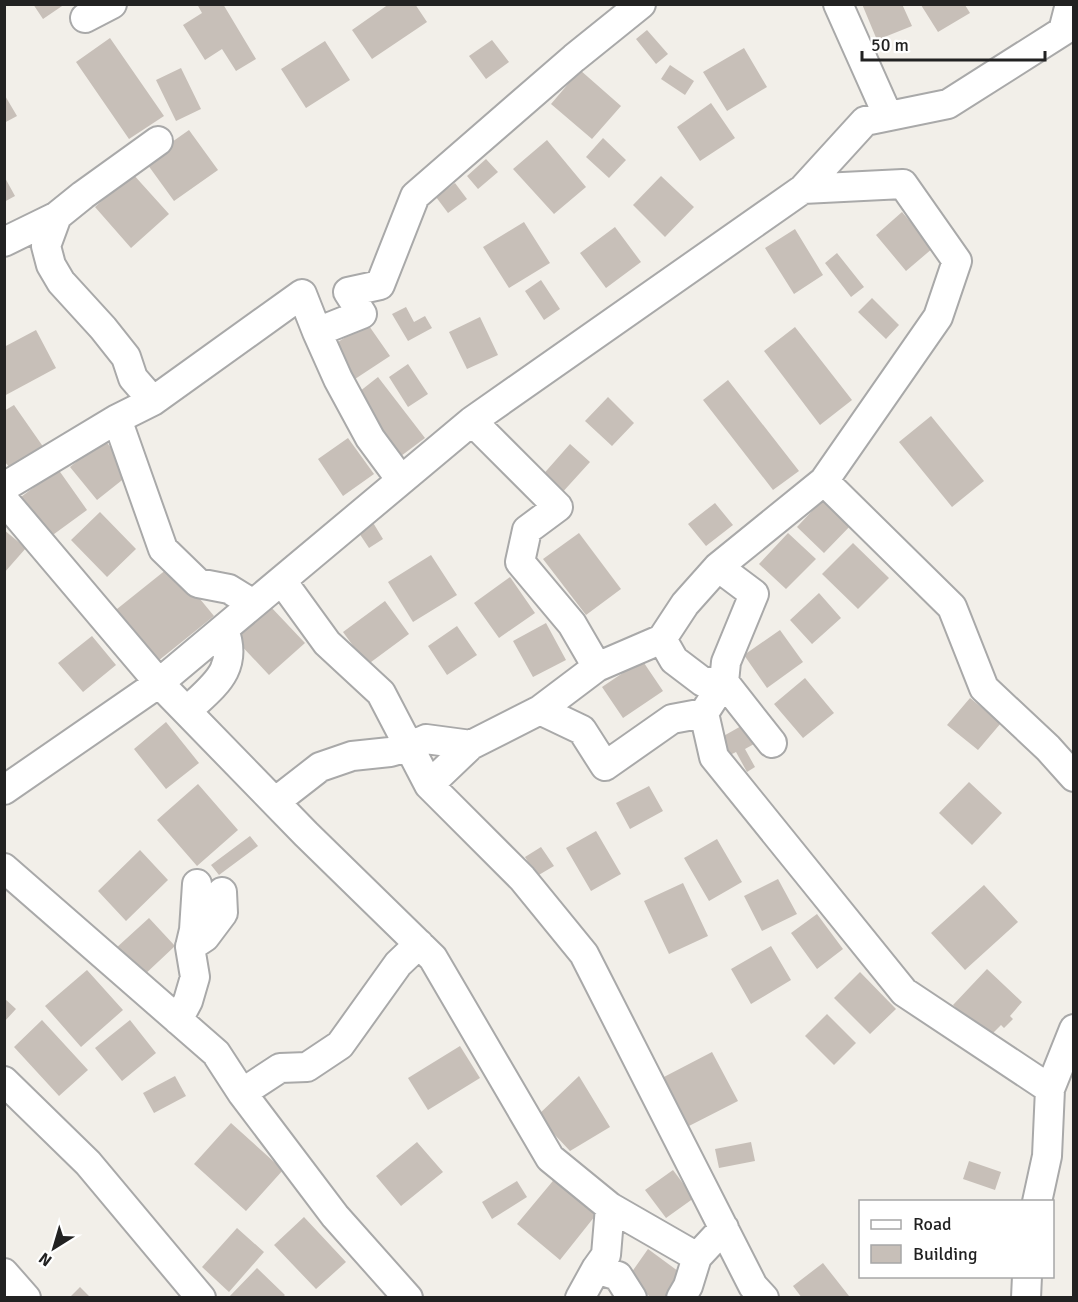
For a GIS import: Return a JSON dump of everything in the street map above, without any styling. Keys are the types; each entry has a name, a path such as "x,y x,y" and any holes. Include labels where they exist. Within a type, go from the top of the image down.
{"street":[{"path":"85,18 112,4"},
{"path":"317,332 362,314 348,292 381,285 415,196 574,58 641,4"},
{"path":"838,4 888,116"},
{"path":"4,790 159,683 472,421 803,189 865,121 948,104 1063,31 1070,4"},
{"path":"4,242 57,216 158,141"},
{"path":"429,785 471,745 540,710 597,668 662,639 685,604 718,567 824,481 938,317 957,261 903,184 803,189"},
{"path":"57,216 46,246 51,265 61,282 126,357 133,378 153,401"},
{"path":"4,487 117,419 153,401 302,294 338,379 370,438 401,480"},
{"path":"117,419 163,549 198,583 229,590 253,604"},
{"path":"472,421 558,507 527,530 520,562 572,624 597,668"},
{"path":"824,481 952,607 984,688 1048,748 1074,777"},
{"path":"4,500 159,683 275,802 433,958 550,1158 610,1207 697,1257"},
{"path":"540,710 582,730 605,765 672,720 704,713 724,682 726,662 754,594 718,567"},
{"path":"282,581 327,643 381,693 429,785 522,878 584,954 753,1286 764,1298"},
{"path":"187,711 213,686 227,667 230,645 224,629"},
{"path":"662,639 674,660 703,682 724,682"},
{"path":"724,682 772,742"},
{"path":"704,713 714,758 904,992 1050,1089"},
{"path":"275,802 320,767 352,756 390,752 426,739 471,745"},
{"path":"4,868 216,1053 242,1093 335,1216 408,1298"},
{"path":"178,1020 188,1001 195,977 190,947 205,937 223,913 210,888"},
{"path":"242,1093 280,1068 307,1067 340,1045 398,964 419,944"},
{"path":"1037,1200 1047,1156 1050,1089 1074,1029"},
{"path":"4,1081 88,1163 201,1298"},
{"path":"580,1298 606,1255 610,1207"},
{"path":"681,1298 688,1286 697,1257 724,1228"},
{"path":"596,1269 618,1276 632,1298"},
{"path":"4,1273 26,1298"},
{"path":"1026,1298 1027,1278"}],"building":[{"path":"33,4 65,4 43,19"},
{"path":"197,4 223,4 256,59 236,71 222,49 205,60 183,25 202,13"},
{"path":"389,4 415,4 427,22 372,59 352,30"},
{"path":"862,4 902,4 912,26 877,40"},
{"path":"921,5 965,5 970,13 938,32"},
{"path":"647,30 668,54 656,64 636,39"},
{"path":"110,38 164,116 129,139 76,62"},
{"path":"492,40 509,62 486,79 469,56"},
{"path":"325,41 350,80 306,108 281,69"},
{"path":"744,48 767,87 727,111 703,72"},
{"path":"670,65 694,81 685,95 661,79"},
{"path":"181,68 201,109 176,121 156,80"},
{"path":"580,70 621,106 592,139 551,104"},
{"path":"4,94 17,116 4,123"},
{"path":"711,103 735,138 700,161 677,127"},
{"path":"189,130 218,170 174,201 145,161"},
{"path":"603,138 626,160 609,178 586,157"},
{"path":"547,140 586,187 554,214 513,169"},
{"path":"486,159 498,172 478,189 467,176"},
{"path":"132,173 169,214 131,248 95,207"},
{"path":"4,176 15,196 4,202"},
{"path":"661,176 694,207 665,237 633,205"},
{"path":"455,183 467,199 448,213 436,197"},
{"path":"902,212 933,248 906,271 876,235"},
{"path":"524,222 550,263 509,288 483,247"},
{"path":"615,227 641,262 606,288 580,253"},
{"path":"795,229 823,275 794,294 765,248"},
{"path":"837,253 864,287 851,297 825,263"},
{"path":"541,280 560,309 544,320 525,291"},
{"path":"872,298 899,325 886,339 858,312"},
{"path":"406,307 414,322 425,316 432,328 408,341 392,314"},
{"path":"480,317 498,355 467,369 449,332"},
{"path":"367,323 390,356 355,379 332,346"},
{"path":"795,327 852,400 820,425 764,351"},
{"path":"36,330 56,368 4,396 4,347"},
{"path":"408,364 428,394 408,407 389,377"},
{"path":"378,377 425,438 397,459 350,399"},
{"path":"728,380 799,471 773,490 703,400"},
{"path":"608,397 634,423 612,446 585,421"},
{"path":"14,405 44,448 12,470 4,461 4,411"},
{"path":"931,416 984,481 952,507 899,442"},
{"path":"348,438 374,474 343,496 318,459"},
{"path":"104,439 131,473 97,500 70,467"},
{"path":"570,444 590,462 560,495 540,478"},
{"path":"58,469 87,510 50,537 21,497"},
{"path":"826,496 854,522 824,553 797,527"},
{"path":"715,503 733,525 706,546 688,524"},
{"path":"100,512 136,549 107,577 71,540"},
{"path":"372,521 383,539 369,548 357,530"},
{"path":"4,530 26,548 4,573"},
{"path":"579,533 621,589 586,615 543,559"},
{"path":"788,533 816,559 786,589 759,564"},
{"path":"853,543 889,578 858,609 822,574"},
{"path":"431,555 457,595 413,622 388,582"},
{"path":"172,565 214,616 153,665 112,613"},
{"path":"510,577 535,613 499,638 474,603"},
{"path":"819,593 841,618 812,644 790,620"},
{"path":"385,601 409,634 367,665 343,632"},
{"path":"270,606 305,643 269,675 235,639"},
{"path":"546,623 566,660 533,677 513,641"},
{"path":"457,626 477,655 447,675 428,646"},
{"path":"780,630 803,662 767,688 744,655"},
{"path":"92,636 116,665 83,692 58,663"},
{"path":"642,660 663,691 623,718 602,687"},
{"path":"805,678 834,713 803,738 774,704"},
{"path":"970,698 1001,723 978,750 947,725"},
{"path":"166,722 199,763 166,789 134,749"},
{"path":"743,725 754,744 745,749 755,767 747,772 736,752 730,755 720,738"},
{"path":"969,782 1002,813 972,845 939,813"},
{"path":"198,784 238,830 197,866 157,820"},
{"path":"649,786 663,811 630,829 616,803"},
{"path":"596,831 621,874 591,891 566,848"},
{"path":"250,836 258,846 219,875 211,865"},
{"path":"717,839 742,882 709,901 684,858"},
{"path":"541,847 554,866 537,876 525,857"},
{"path":"140,850 168,880 126,921 98,891"},
{"path":"778,879 797,914 762,931 744,896"},
{"path":"683,883 708,936 669,954 644,901"},
{"path":"984,885 1018,922 965,970 931,933"},
{"path":"817,914 843,949 817,969 791,933"},
{"path":"149,918 175,946 142,977 115,949"},
{"path":"771,946 791,980 751,1004 731,969"},
{"path":"987,969 1022,1002 1010,1016 1013,1019 1004,1028 1001,1025 988,1038 953,1005"},
{"path":"87,970 123,1010 81,1047 45,1006"},
{"path":"860,972 896,1009 870,1034 834,998"},
{"path":"4,998 16,1009 4,1022"},
{"path":"827,1014 856,1043 834,1065 805,1036"},
{"path":"42,1020 88,1070 59,1096 14,1047"},
{"path":"130,1020 156,1053 122,1081 95,1048"},
{"path":"460,1046 480,1078 428,1110 408,1078"},
{"path":"712,1052 738,1101 687,1127 662,1078"},
{"path":"175,1076 186,1096 154,1113 143,1093"},
{"path":"579,1076 610,1127 570,1151 537,1116"},
{"path":"231,1123 283,1170 246,1211 194,1164"},
{"path":"417,1142 443,1172 401,1206 376,1176"},
{"path":"751,1142 755,1161 719,1168 715,1149"},
{"path":"969,1161 1001,1172 995,1190 963,1179"},
{"path":"673,1170 694,1198 666,1218 645,1190"},
{"path":"557,1176 599,1211 560,1260 517,1224"},
{"path":"517,1181 527,1197 492,1219 482,1202"},
{"path":"304,1217 346,1262 316,1289 274,1245"},
{"path":"237,1228 264,1252 229,1292 202,1267"},
{"path":"648,1249 682,1274 665,1298 651,1298 629,1276"},
{"path":"823,1263 849,1296 846,1298 802,1298 793,1286"},
{"path":"257,1268 285,1295 282,1298 228,1298"},
{"path":"80,1287 91,1298 69,1298"}]}
